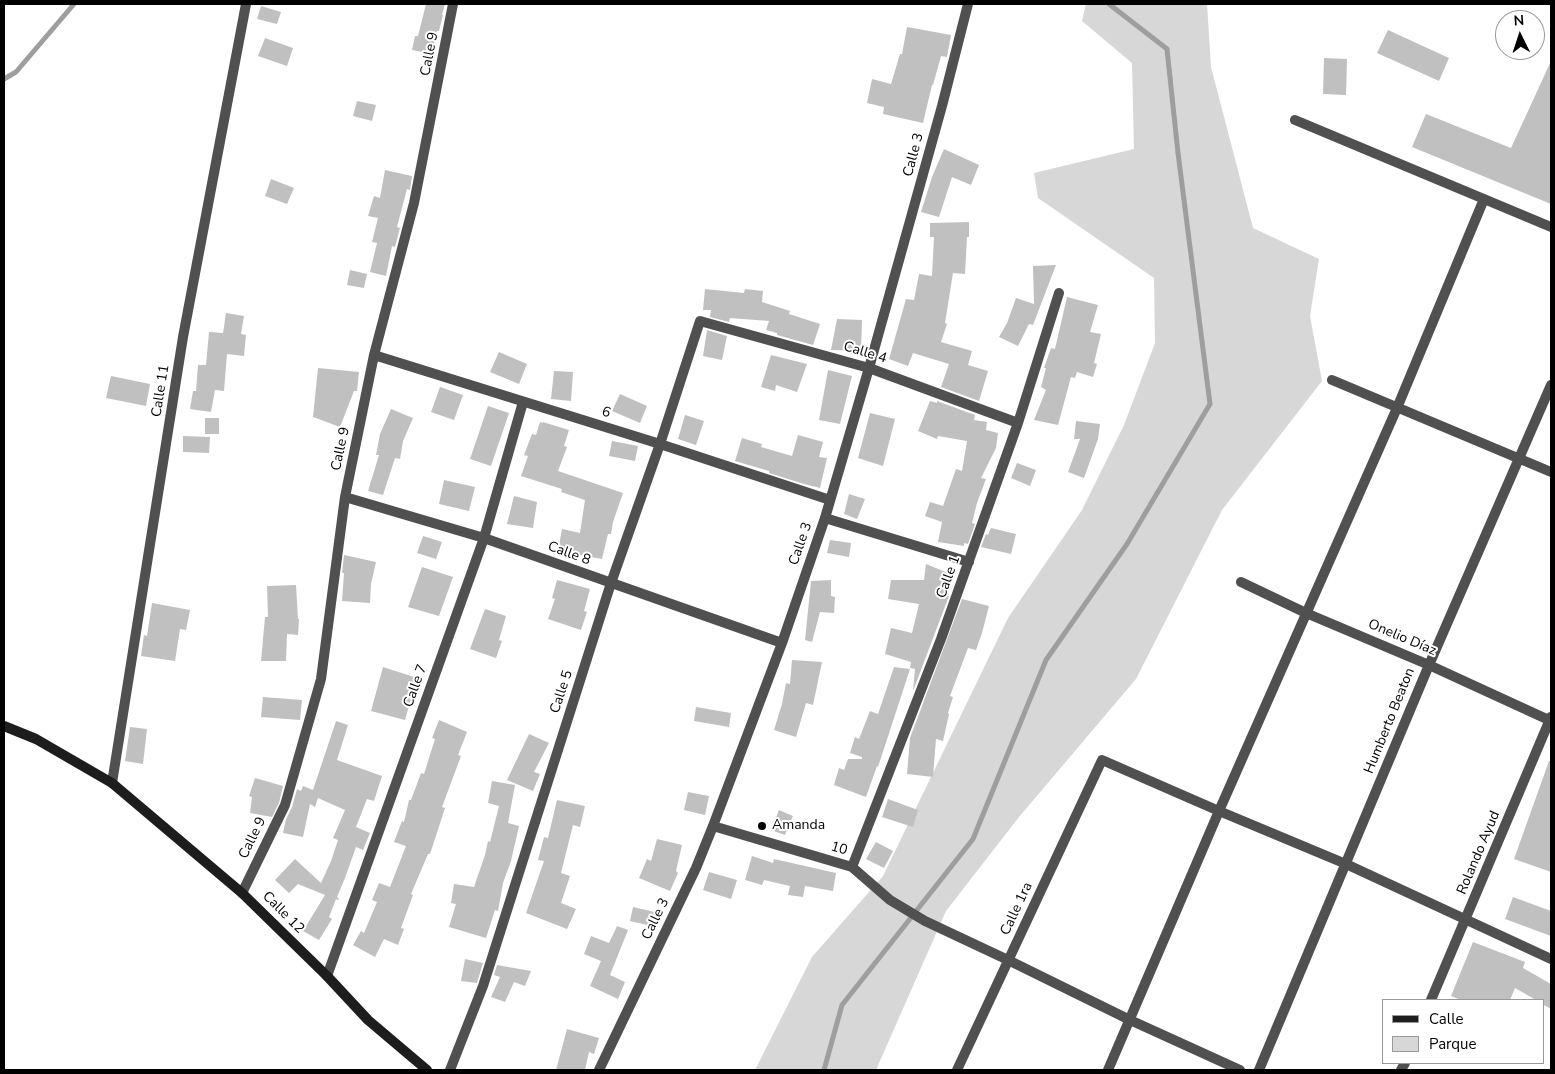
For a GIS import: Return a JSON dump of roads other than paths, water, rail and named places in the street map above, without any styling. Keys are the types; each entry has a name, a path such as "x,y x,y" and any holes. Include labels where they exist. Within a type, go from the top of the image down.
{"street":[{"name":"Calle 11","path":"112,784 183,337 246,4"},
{"name":"Calle 9","path":"242,893 285,805 321,679 345,497 374,355 414,203 453,4"},
{"name":"Calle 3","path":"599,1070 691,877 713,826 782,642 825,518 869,368 968,4"},
{"path":"1295,120 1551,227"},
{"path":"1108,1070 1306,612 1397,408 1484,199"},
{"name":"Calle 1","path":"852,867 969,562 1018,423 1059,292"},
{"name":"Calle 4","path":"700,321 869,368 1018,423"},
{"name":"Calle 5","path":"450,1070 483,986 611,583 660,444 700,321"},
{"name":"6","path":"374,355 660,444 830,500"},
{"path":"1332,380 1551,472"},
{"name":"Humberto Beaton","path":"1259,1070 1429,665 1551,385"},
{"name":"Calle 7","path":"327,976 484,538 523,402"},
{"name":"Calle 8","path":"345,497 484,538 782,642"},
{"path":"825,518 969,562"},
{"name":"Onelio Díaz","path":"1241,582 1551,720"},
{"name":"Rolando Ayud","path":"1431,999 1551,720"},
{"name":"Calle 12","path":"4,726 36,739 112,784 242,893 327,976 368,1020 427,1070"},
{"name":"Calle 1ra","path":"957,1070 1102,760 1219,812"},
{"path":"1219,812 1346,864 1551,959"},
{"name":"10","path":"713,826 852,867 890,900 925,921 1130,1020 1240,1070"}],"waterway":[{"path":"4,79 16,72 74,4"},
{"path":"824,1070 842,1005 973,839 1046,660 1127,544 1210,404 1178,153 1167,49 1109,4"}],"place":[{"name":"Amanda","path":"762,826"}]}
